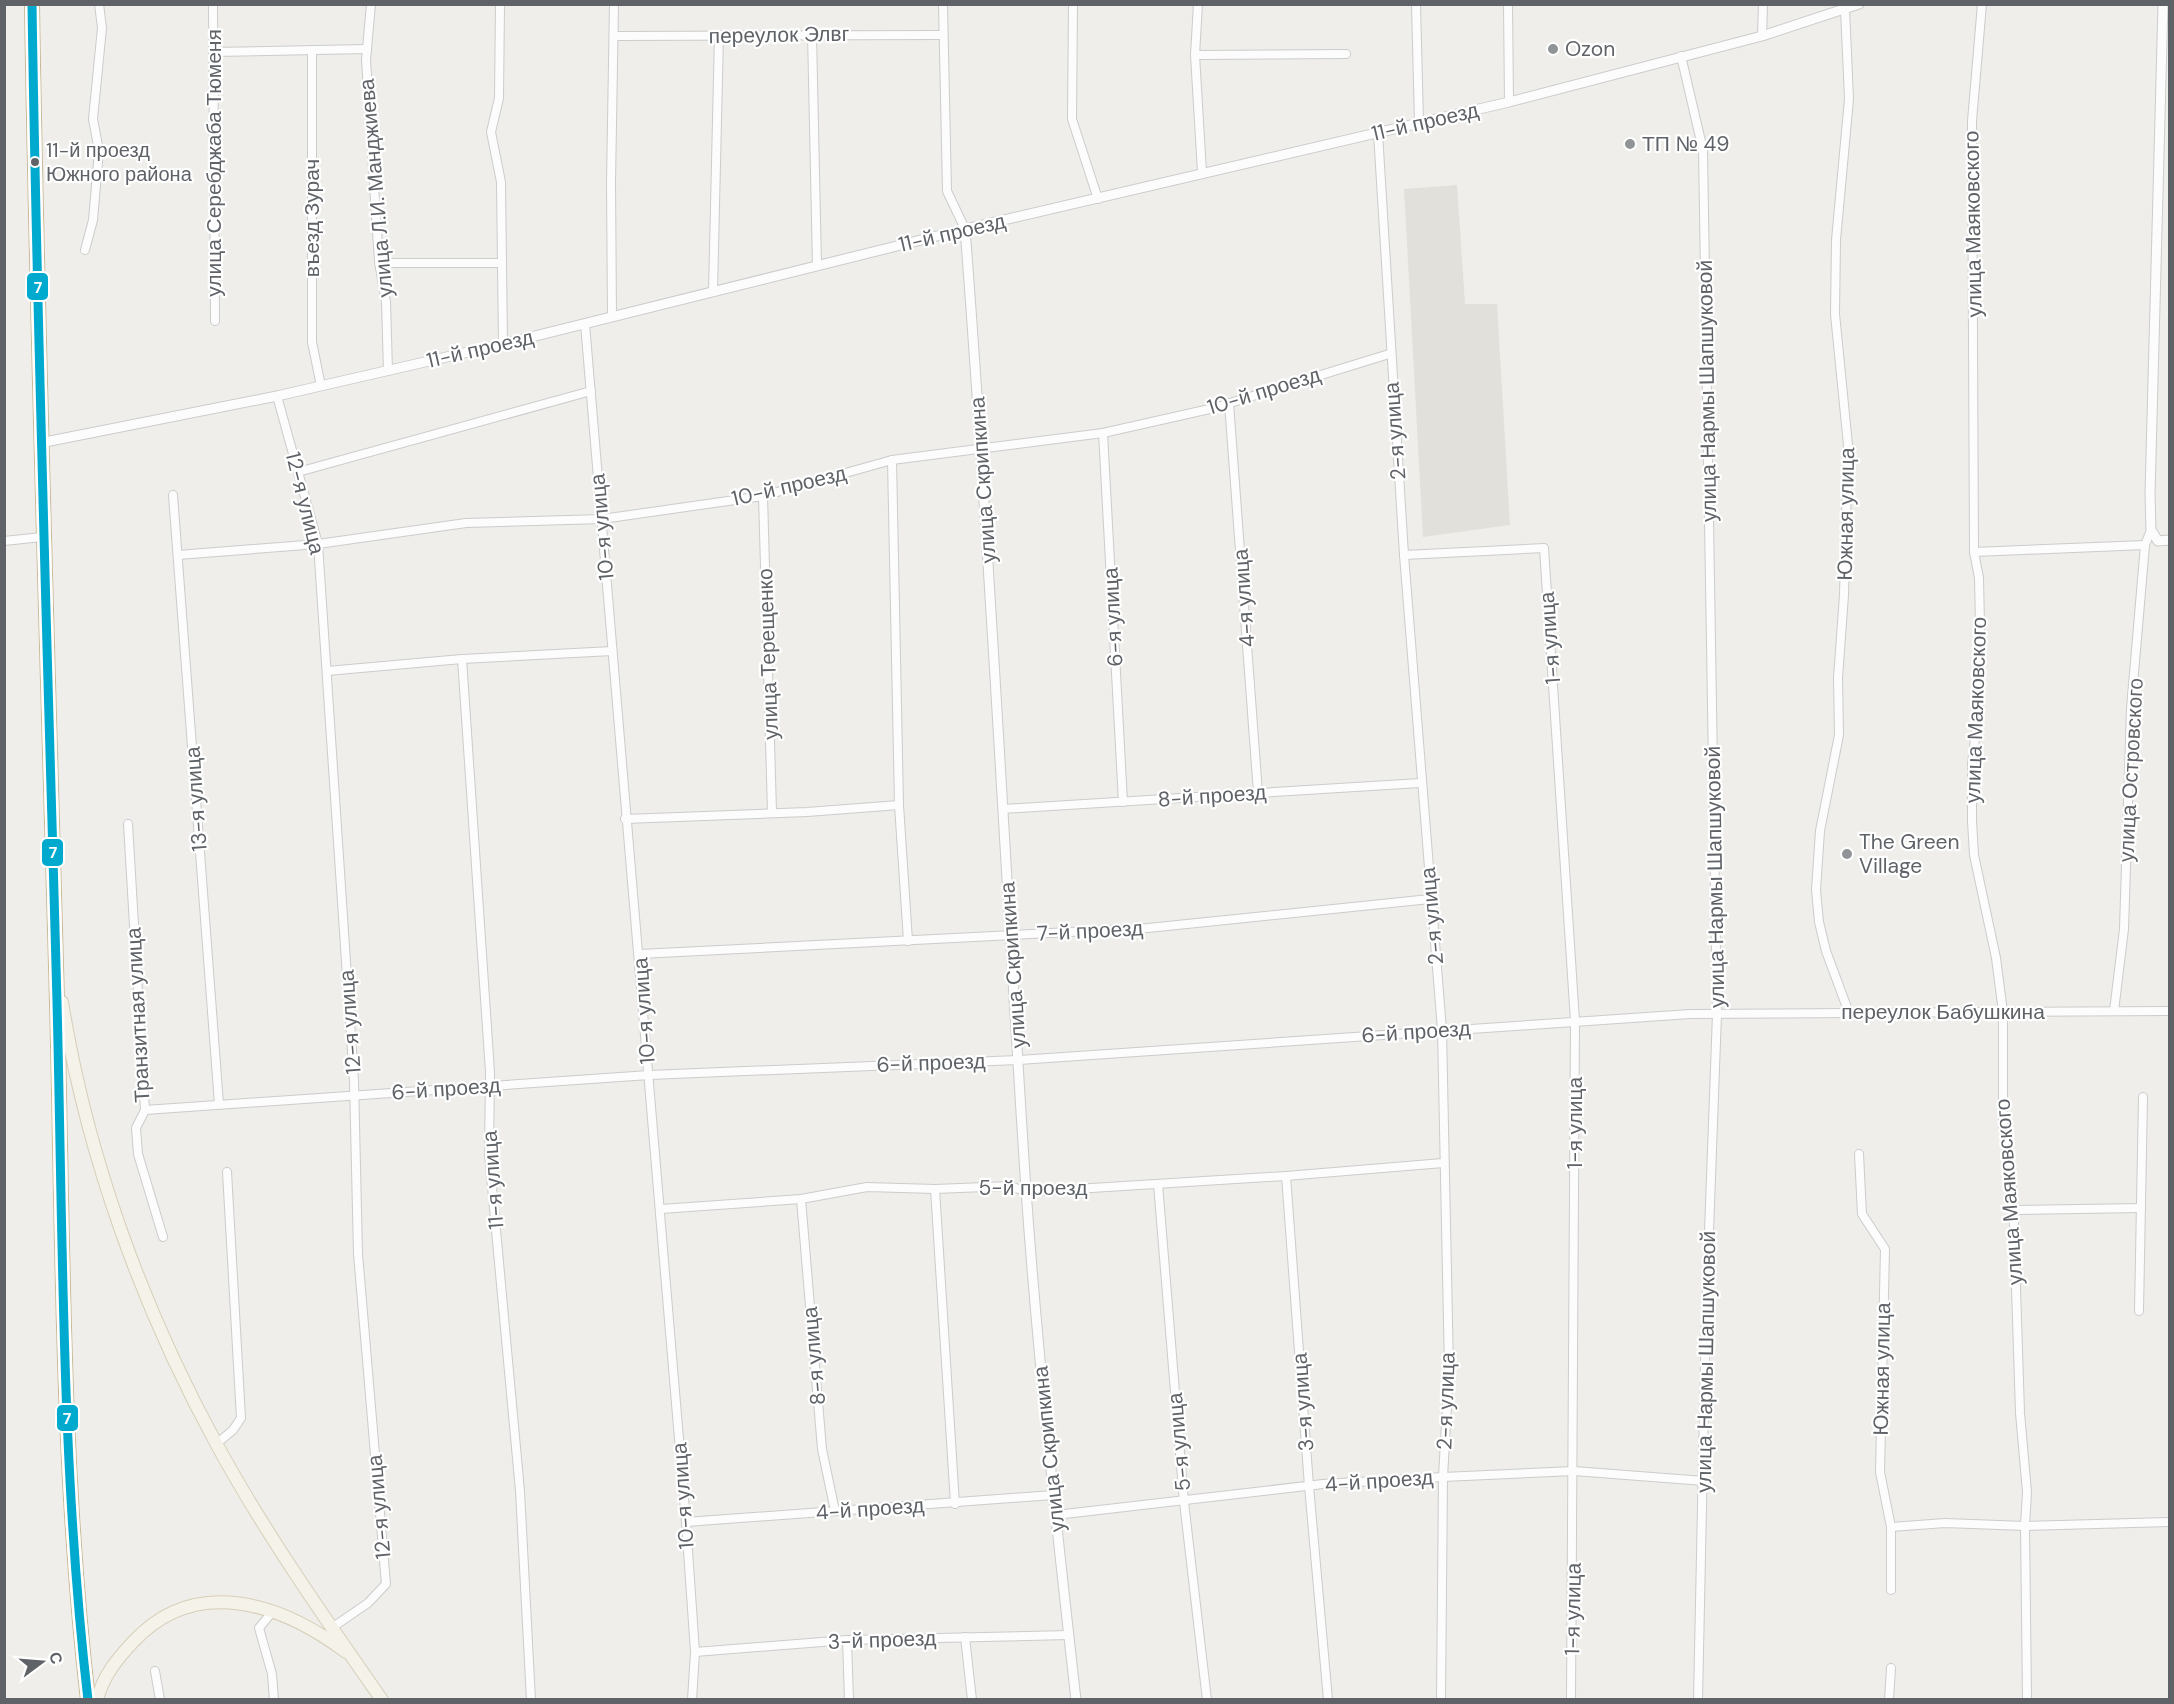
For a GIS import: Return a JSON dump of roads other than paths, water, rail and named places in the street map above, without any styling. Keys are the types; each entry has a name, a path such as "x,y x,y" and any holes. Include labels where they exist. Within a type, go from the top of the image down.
{"highway":[{"path":"32,4 42,537 69,1450 80,1629 88,1700"}],"main road":[{"path":"56,968 72,1067 124,1237 150,1305 216,1444 284,1555 382,1700"},
{"path":"97,1700 101,1683 119,1657 142,1632 172,1613 207,1603 236,1602 273,1611 317,1632 352,1657"}],"street":[{"path":"85,250 93,220 99,151 93,119 102,28 99,4"},
{"name":"улица Серебджаба Тюменя","path":"213,4 215,321"},
{"name":"улица Л.И. Манджиева","path":"371,4 367,49 379,263 386,302 388,371"},
{"path":"500,4 499,98 492,132 501,182 503,344"},
{"path":"612,317 610,182 614,4"},
{"path":"943,4 947,191 965,229"},
{"path":"1073,4 1072,119 1098,200"},
{"path":"1198,4 1195,55 1202,172"},
{"path":"1416,4 1419,123"},
{"path":"1508,4 1509,102"},
{"path":"1762,36 1763,4"},
{"name":"11-й проезд","path":"40,443 277,396 388,371 965,229 1098,200 1202,172 1378,134 1762,36 1859,4"},
{"name":"улица Маяковского","path":"1982,4 1972,121 1975,378 1974,552 1979,579 1980,626 1979,705 1972,764 1974,844 1996,958 2003,1011 2003,1125 2013,1210 2020,1413 2027,1492 2025,1527 2026,1700"},
{"name":"улица Островского","path":"2114,1011 2124,929 2131,708 2145,545 2151,530 2163,4"},
{"name":"Южная улица","path":"1845,9 1849,99 1836,240 1836,304 1848,445 1844,595 1838,678 1839,735 1820,831 1816,890 1819,922 1826,951 1849,1013"},
{"path":"812,33 817,266"},
{"name":"переулок Элвг","path":"615,36 942,34"},
{"path":"713,292 719,35"},
{"path":"213,52 367,49"},
{"name":"въезд Зурач","path":"312,50 312,342 321,386"},
{"path":"1195,55 1346,54"},
{"name":"улица Нармы Шапшуковой","path":"1681,56 1703,150 1717,1014 1706,1313 1698,1700"},
{"name":"2-я улица","path":"1378,134 1389,354 1420,783 1442,1030 1449,1370 1443,1478 1441,1700"},
{"name":"улица Скрипкина","path":"965,229 982,448 1026,1192 1053,1495 1076,1700"},
{"path":"379,263 502,263"},
{"name":"10-я улица","path":"585,324 625,819 640,954 686,1522 695,1652 692,1700"},
{"name":"10-й проезд","path":"178,555 318,544 466,523 602,519 763,496 891,460 1103,433 1229,403 1389,354"},
{"path":"298,472 591,391"},
{"name":"12-я улица","path":"277,396 318,544 354,1096 358,1254 386,1584 368,1603 333,1627"},
{"name":"4-я улица","path":"1229,403 1258,793"},
{"name":"6-я улица","path":"1103,433 1123,802"},
{"path":"891,460 899,805 908,941"},
{"name":"13-я улица","path":"173,495 219,1104"},
{"name":"улица Терещенко","path":"763,496 772,812"},
{"path":"2151,530 2158,541 2169,540"},
{"path":"4,541 42,537"},
{"path":"1974,552 2145,545"},
{"name":"1-я улица","path":"1404,555 1544,548 1575,1021 1571,1700"},
{"path":"327,671 462,659 612,651"},
{"name":"11-я улица","path":"462,659 489,1086 489,1154 520,1491 531,1700"},
{"name":"8-й проезд","path":"1003,809 1420,783"},
{"path":"625,819 807,812 899,805"},
{"name":"Транзитная улица","path":"128,824 145,1110 136,1128 138,1154 163,1237"},
{"name":"7-й проезд","path":"640,954 1148,928 1430,899"},
{"name":"переулок Бабушкина","path":"1717,1014 2169,1011"},
{"name":"6-й проезд","path":"145,1110 649,1075 1019,1060 1575,1021 1717,1014"},
{"path":"2139,1311 2144,1097"},
{"name":"Южная улица","path":"1859,1154 1862,1215 1885,1249 1880,1472 1891,1527 1891,1590"},
{"name":"5-й проезд","path":"661,1209 801,1199 867,1187 935,1189 1010,1186 1026,1192 1286,1176 1443,1163"},
{"path":"216,1444 233,1430 241,1418 227,1172"},
{"name":"3-я улица","path":"1286,1176 1309,1486 1328,1700"},
{"name":"5-я улица","path":"1158,1184 1184,1502 1207,1700"},
{"path":"935,1189 955,1504"},
{"name":"8-я улица","path":"801,1199 822,1449 835,1511"},
{"path":"2013,1210 2141,1208"},
{"name":"4-й проезд","path":"1056,1515 1309,1486 1443,1478 1574,1472 1704,1481"},
{"name":"4-й проезд","path":"686,1522 1053,1495"},
{"path":"1891,1527 1945,1523 2025,1527 2169,1522"},
{"path":"273,1611 259,1628 272,1674 274,1700"},
{"name":"3-й проезд","path":"695,1652 847,1640 1069,1635"},
{"path":"965,1636 972,1700"},
{"path":"847,1640 849,1700"},
{"path":"1888,1700 1890,1668"},
{"path":"155,1671 160,1700"}],"place":[{"name":"Ozon","path":"1553,49"},
{"name":"ТП № 49","path":"1630,144"},
{"name":"11-й проезд Южного района","path":"35,162"},
{"name":"The Green Village","path":"1847,854"}]}
